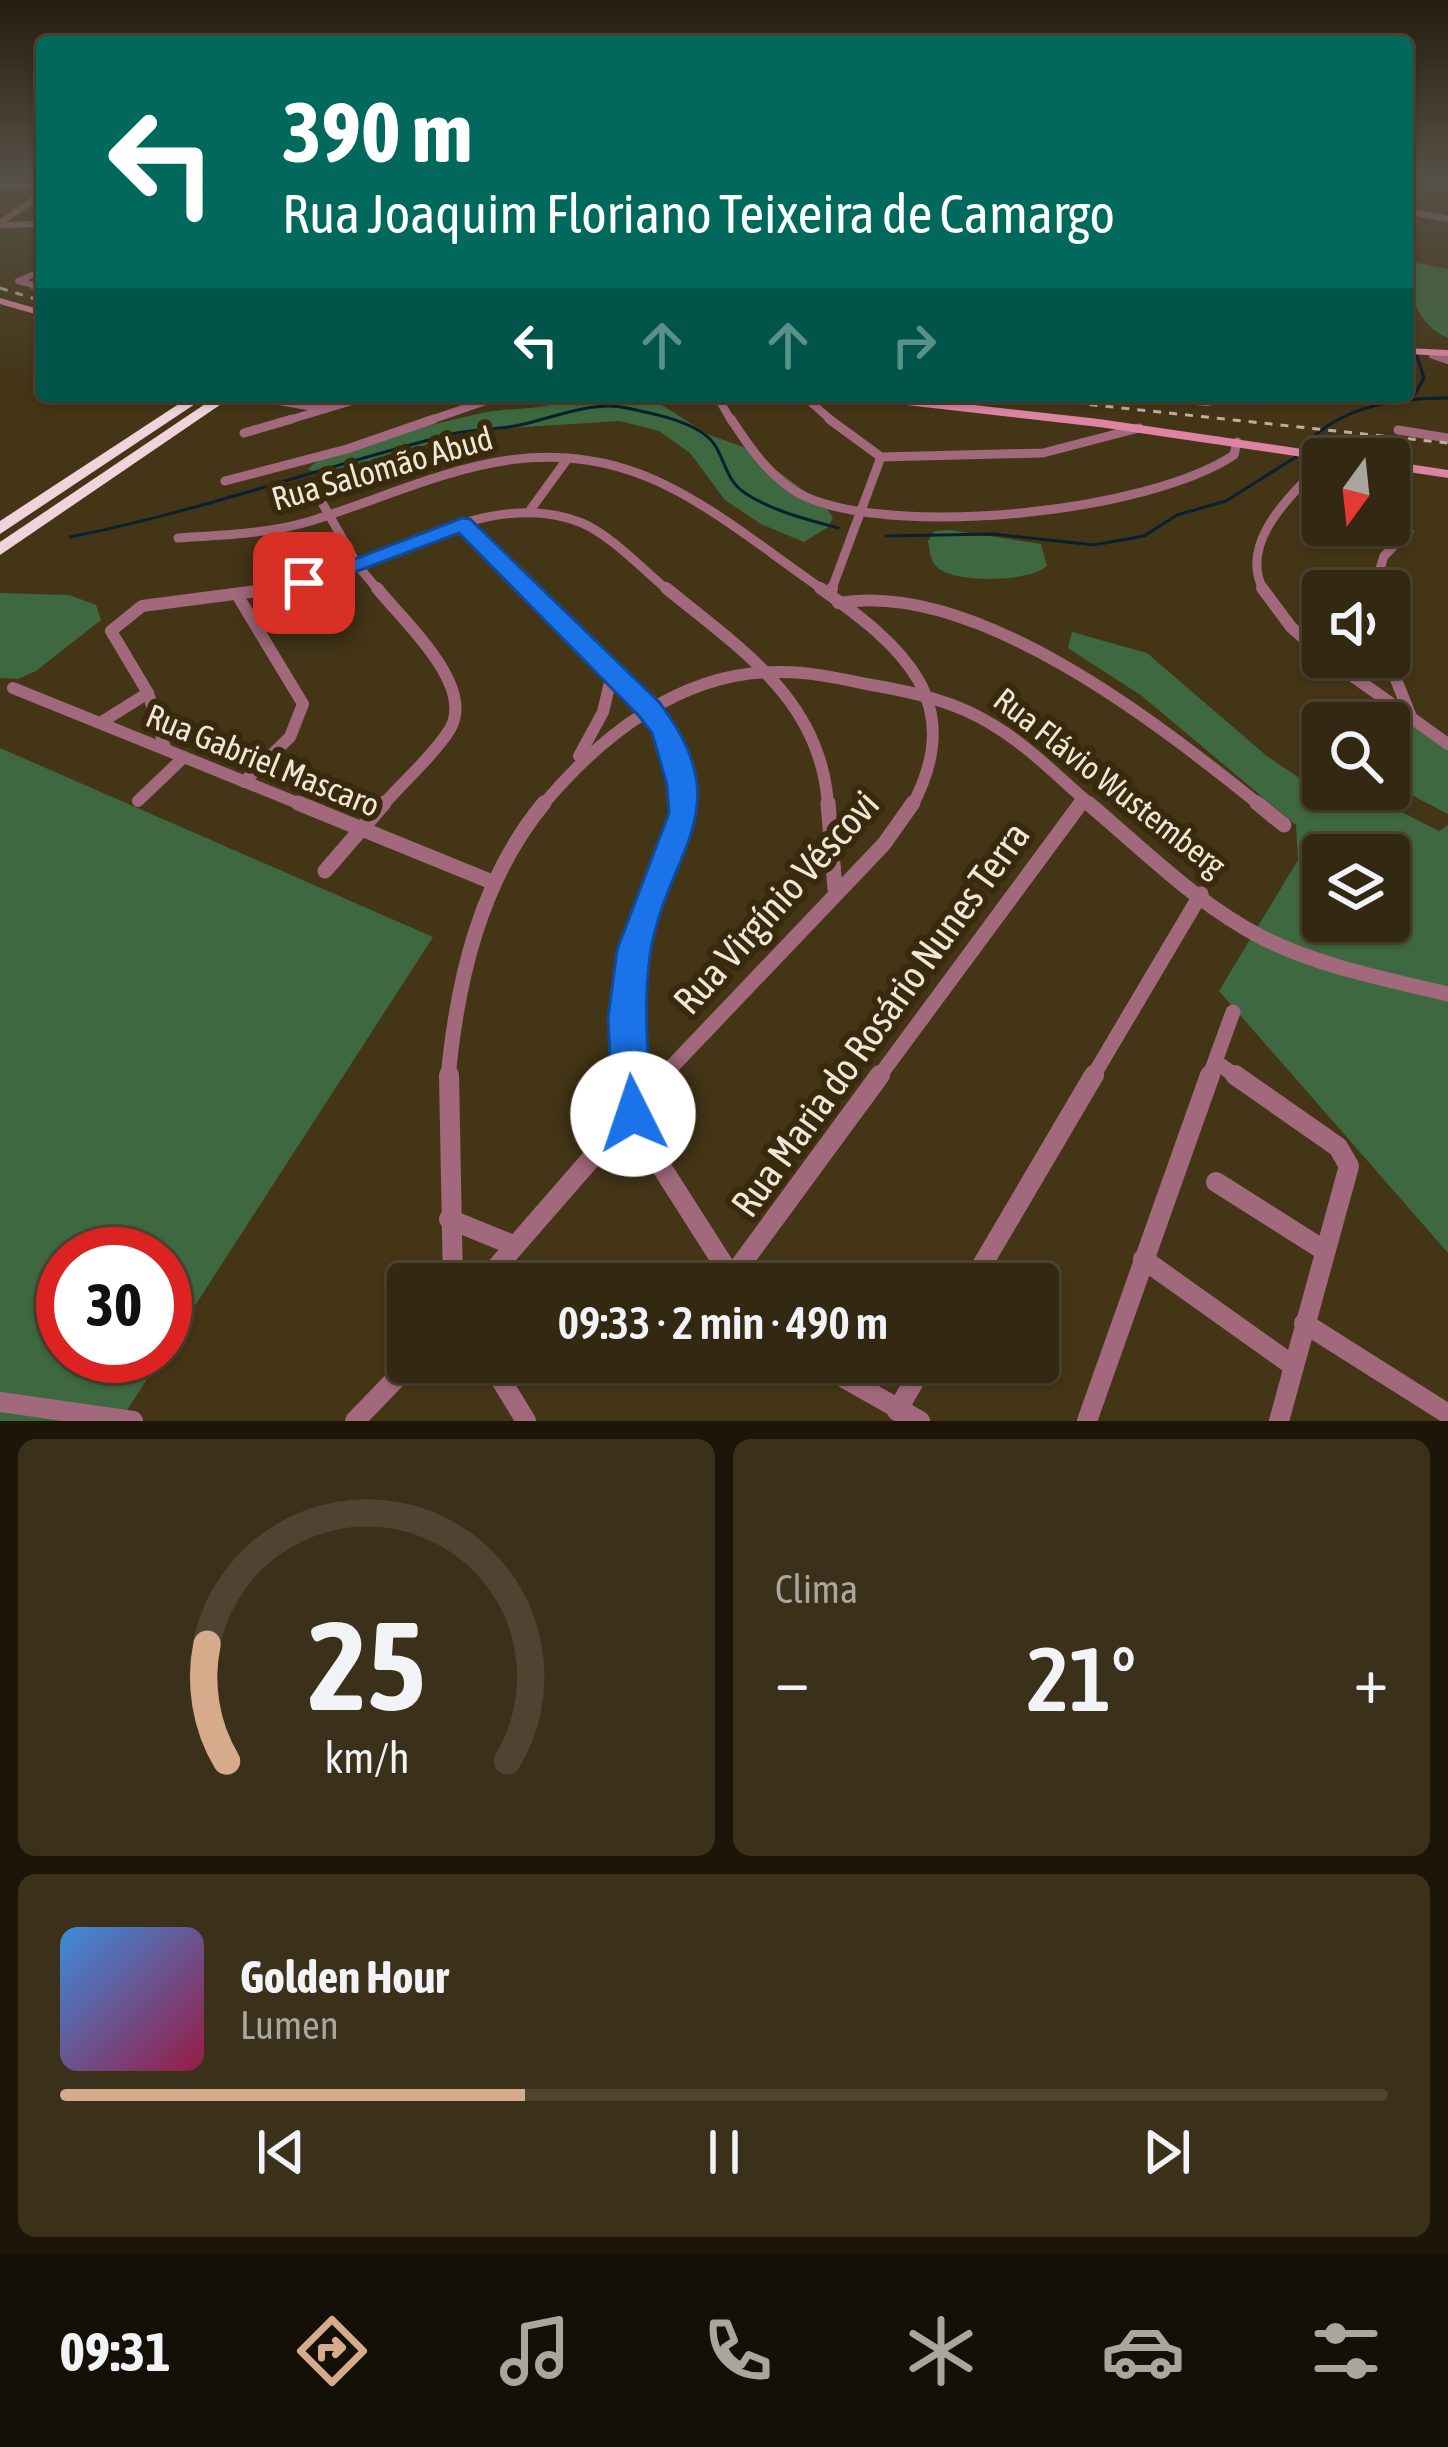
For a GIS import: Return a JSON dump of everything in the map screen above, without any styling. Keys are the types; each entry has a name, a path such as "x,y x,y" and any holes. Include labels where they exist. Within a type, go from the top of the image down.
{"highway":[{"path":"0,529 191,402"},
{"path":"0,550 217,402"}],"street":[{"path":"36,274 18,281 36,286"},
{"path":"0,301 36,311"},
{"path":"1413,352 1448,357"},
{"path":"285,402 330,409"},
{"path":"244,434 351,402"},
{"path":"224,481 347,449 483,402"},
{"path":"721,402 751,443 803,497 865,509 972,512 1120,500 1220,466 1234,455 1238,442"},
{"path":"811,402 856,443 881,457 1043,453 1139,428"},
{"path":"814,405 817,402"},
{"path":"915,402 1139,428 1302,454"},
{"path":"1099,423 1102,440"},
{"path":"1398,430 1448,437"},
{"path":"834,599 881,457"},
{"path":"531,508 568,458"},
{"name":"Rua Salomão Abud","path":"178,538 250,532 328,515 378,492 467,464 568,458 622,466 672,484 834,599"},
{"path":"1410,469 1448,474"},
{"path":"312,484 358,566 448,675 457,694 452,726 325,871"},
{"path":"1302,488 1265,527 1255,558 1258,589 1280,619 1302,638"},
{"path":"165,748 148,693 111,631 125,616 152,604 239,598 358,566 488,514 531,508 585,524 770,672 802,714 825,780 828,868 835,889"},
{"path":"462,524 649,709 665,731 682,785 684,813 634,950 626,1018 633,1114 643,1138 722,1263"},
{"path":"239,598 302,704 303,714 285,742 244,782"},
{"path":"834,599 916,671 930,697"},
{"path":"834,599 914,606 1018,639 1070,664 1146,714 1283,825"},
{"name":"Rua Flávio Wustemberg","path":"452,1263 451,1040 466,962 492,882 576,762 649,709 705,686 770,672 930,697 984,719 1201,894 1262,937 1297,952 1448,994"},
{"path":"576,762 603,712 612,674"},
{"path":"1355,678 1448,744"},
{"path":"1395,678 1411,718"},
{"name":"Rua Gabriel Mascaro","path":"14,688 492,882"},
{"path":"100,723 148,693"},
{"name":"Rua Virgínio Véscovi","path":"499,1263 906,815 933,748 935,718 930,697"},
{"path":"138,801 184,757"},
{"name":"Rua Maria do Rosário Nunes Terra","path":"746,1263 1083,800"},
{"path":"983,1263 1201,894"},
{"path":"1087,1421 1233,1012"},
{"path":"1217,1063 1339,1147 1346,1157 1347,1176 1279,1421"},
{"path":"1216,1182 1325,1251"},
{"path":"449,1219 513,1245"},
{"path":"1143,1259 1292,1365"},
{"path":"1304,1323 1448,1414"},
{"path":"355,1421 392,1383"},
{"path":"503,1383 526,1421"},
{"path":"851,1383 920,1421"},
{"path":"897,1411 913,1383"},
{"path":"0,1402 133,1421"}],"green space":[{"path":"1413,262 1448,269 1448,338 1429,325 1416,306"},
{"path":"657,402 707,434 746,448 826,507 833,518 828,527 804,542 761,524 725,500 690,453 659,431 620,421 461,431 348,475 330,478 308,469 317,461 419,428 482,413 553,404"},
{"path":"934,531 1041,544 1047,566 1009,578 946,572 933,561 928,541"},
{"path":"0,593 69,595 96,605 101,620 36,671 18,679 0,678"},
{"path":"1072,632 1147,653 1268,757 1302,779 1302,810 1398,810 1439,831 1448,825 1448,1253 1219,991 1298,860 1296,825 1142,696 1068,648"},
{"path":"1410,718 1448,744 1448,814 1410,793"},
{"path":"0,748 433,937 192,1310 192,1227 36,1227 36,1383 145,1383 120,1421 0,1421"}],"waterway":[{"path":"1413,344 1424,378 1413,397"},
{"path":"1413,400 1448,398"},
{"path":"1313,438 1352,413 1398,402"},
{"path":"70,537 448,435 520,425 600,406 627,408 689,425 709,438 745,493 778,510 838,528"},
{"path":"886,536 993,534 1094,545 1144,536 1177,515 1226,501 1296,457"}],"railway":[{"path":"0,288 36,299"},
{"path":"1066,402 1448,443"}],"route":[{"path":"304,583 462,524 649,709 665,731 682,785 684,813 634,950 626,1018 633,1114"}]}
